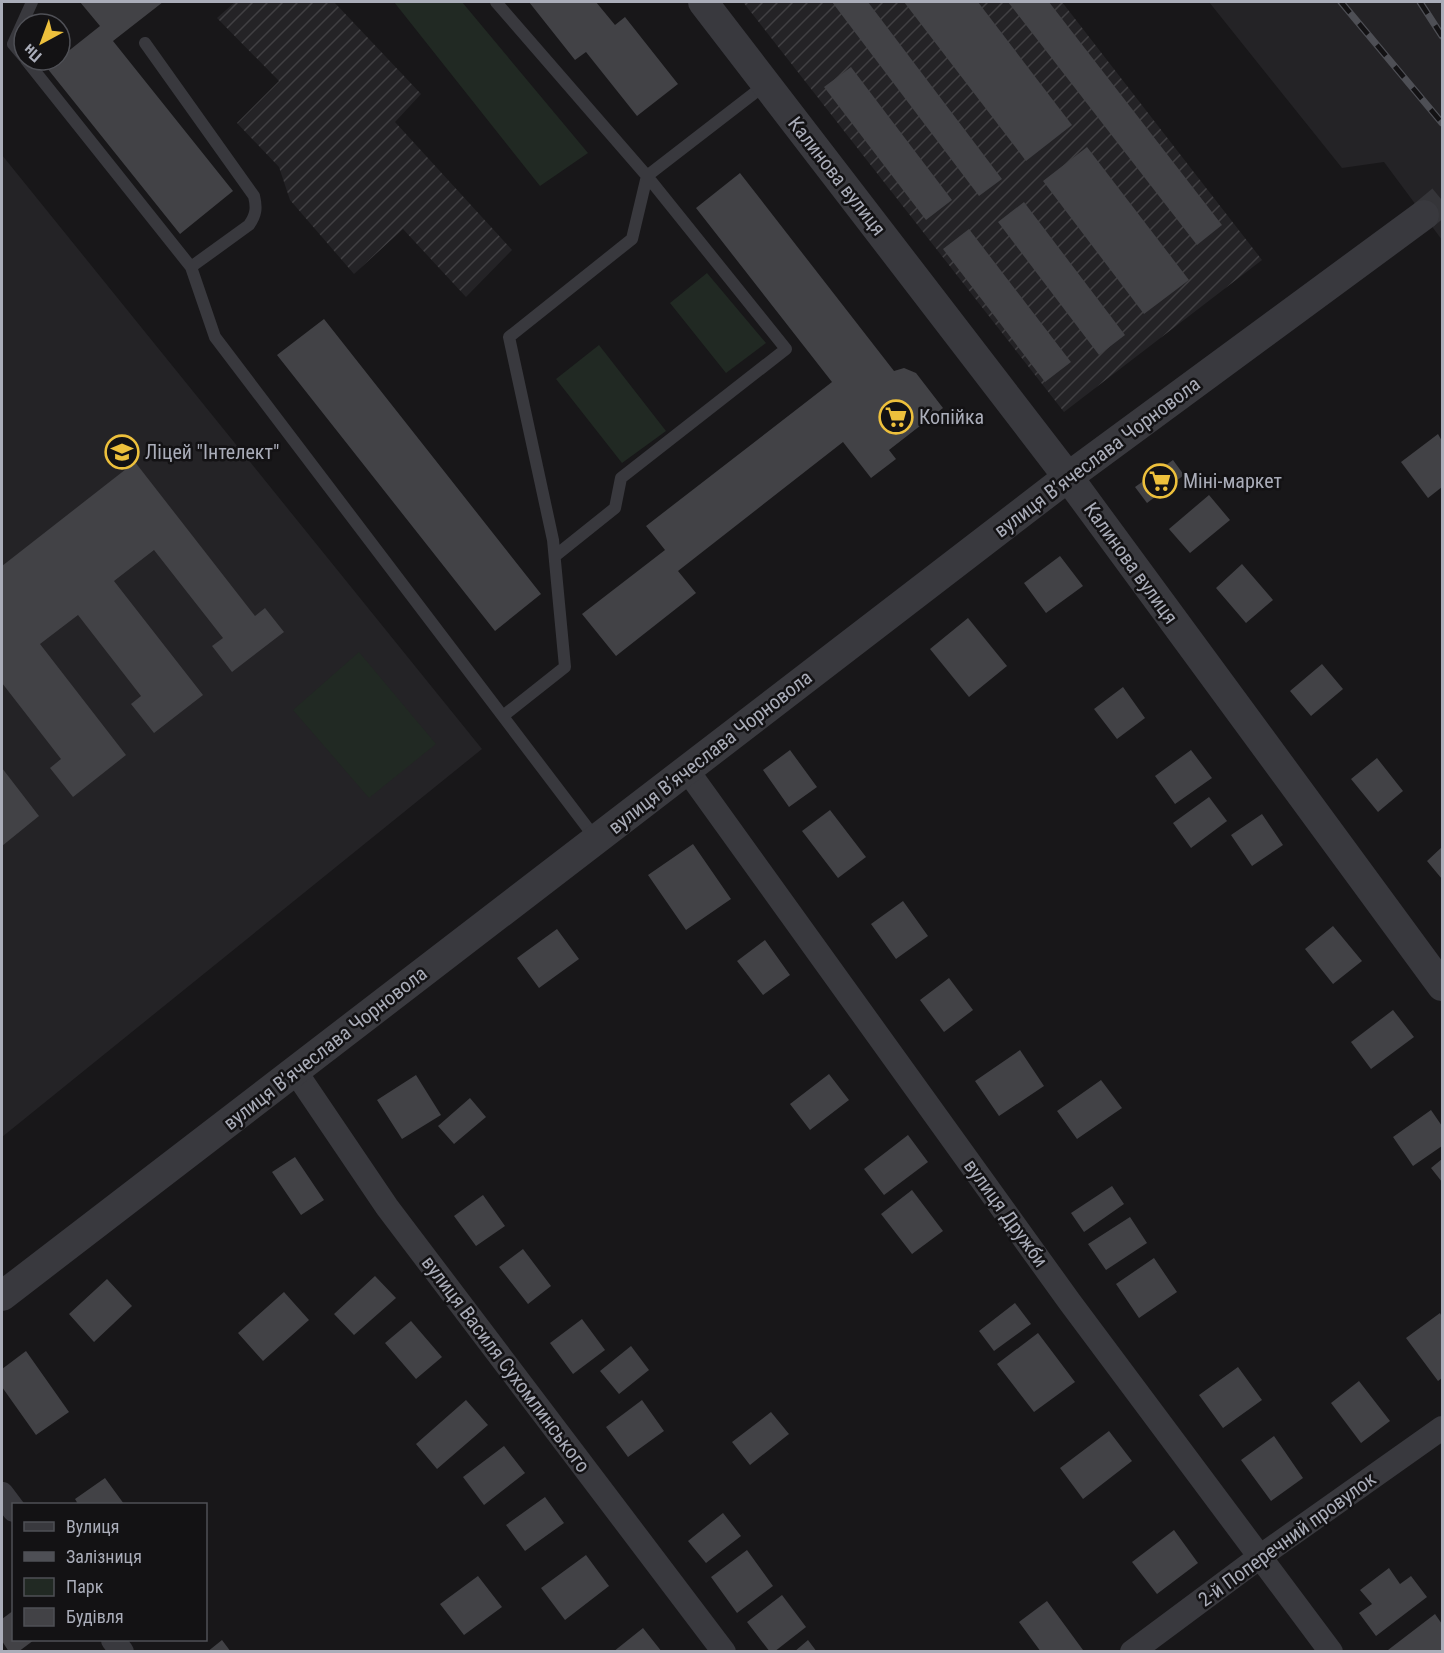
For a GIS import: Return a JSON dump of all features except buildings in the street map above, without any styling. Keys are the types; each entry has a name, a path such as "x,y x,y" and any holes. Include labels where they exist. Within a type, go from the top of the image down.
{"street":[{"name":"Калинова вулиця","path":"703,2 1068,477 1443,986"},
{"name":"вулиця Вʼячеслава Чорновола","path":"2,1296 1068,477 1424,214"},
{"name":"вулиця Дружби","path":"687,770 1069,1301 1261,1556 1330,1652"},
{"name":"вулиця Василя Сухомлинського","path":"295,1071 387,1207 724,1652"},
{"name":"2-й Поперечний провулок","path":"1132,1652 1261,1556 1443,1428"},
{"path":"2,1494 12,1507"}],"lane":[{"path":"496,2 647,176 786,349 621,478 615,508 555,556"},
{"path":"145,43 254,196 256,205 255,215 249,225 191,267"},
{"path":"35,72 191,267 215,337 596,839"},
{"path":"502,716 565,667 555,556 509,337 632,239 647,176 766,84"}],"shaded area":[{"path":"235,2 334,2 421,94 395,122 512,250 466,297 403,229 354,274 290,200 279,167 237,123 279,81 217,18"},
{"path":"743,2 1062,2 1262,260 1064,412"},
{"path":"1209,2 1442,2 1442,240 1384,162 1342,168"},
{"name":"Ліцей \"Інтелект\"","path":"2,155 482,749 2,1137"}],"green space":[{"path":"394,2 462,2 588,153 540,186"},
{"path":"707,273 766,343 726,373 670,303"},
{"path":"599,345 666,431 622,463 556,379"},
{"path":"359,652 436,744 369,798 293,710"}],"tunnel":[{"path":"1424,215 1442,200"}],"railway":[{"path":"1341,2 1442,123"},
{"path":"1420,2 1442,36"}],"place":[{"name":"Копійка","path":"896,417"},
{"name":"Ліцей \"Інтелект\"","path":"122,452"},
{"name":"Міні-маркет","path":"1160,481"}]}
